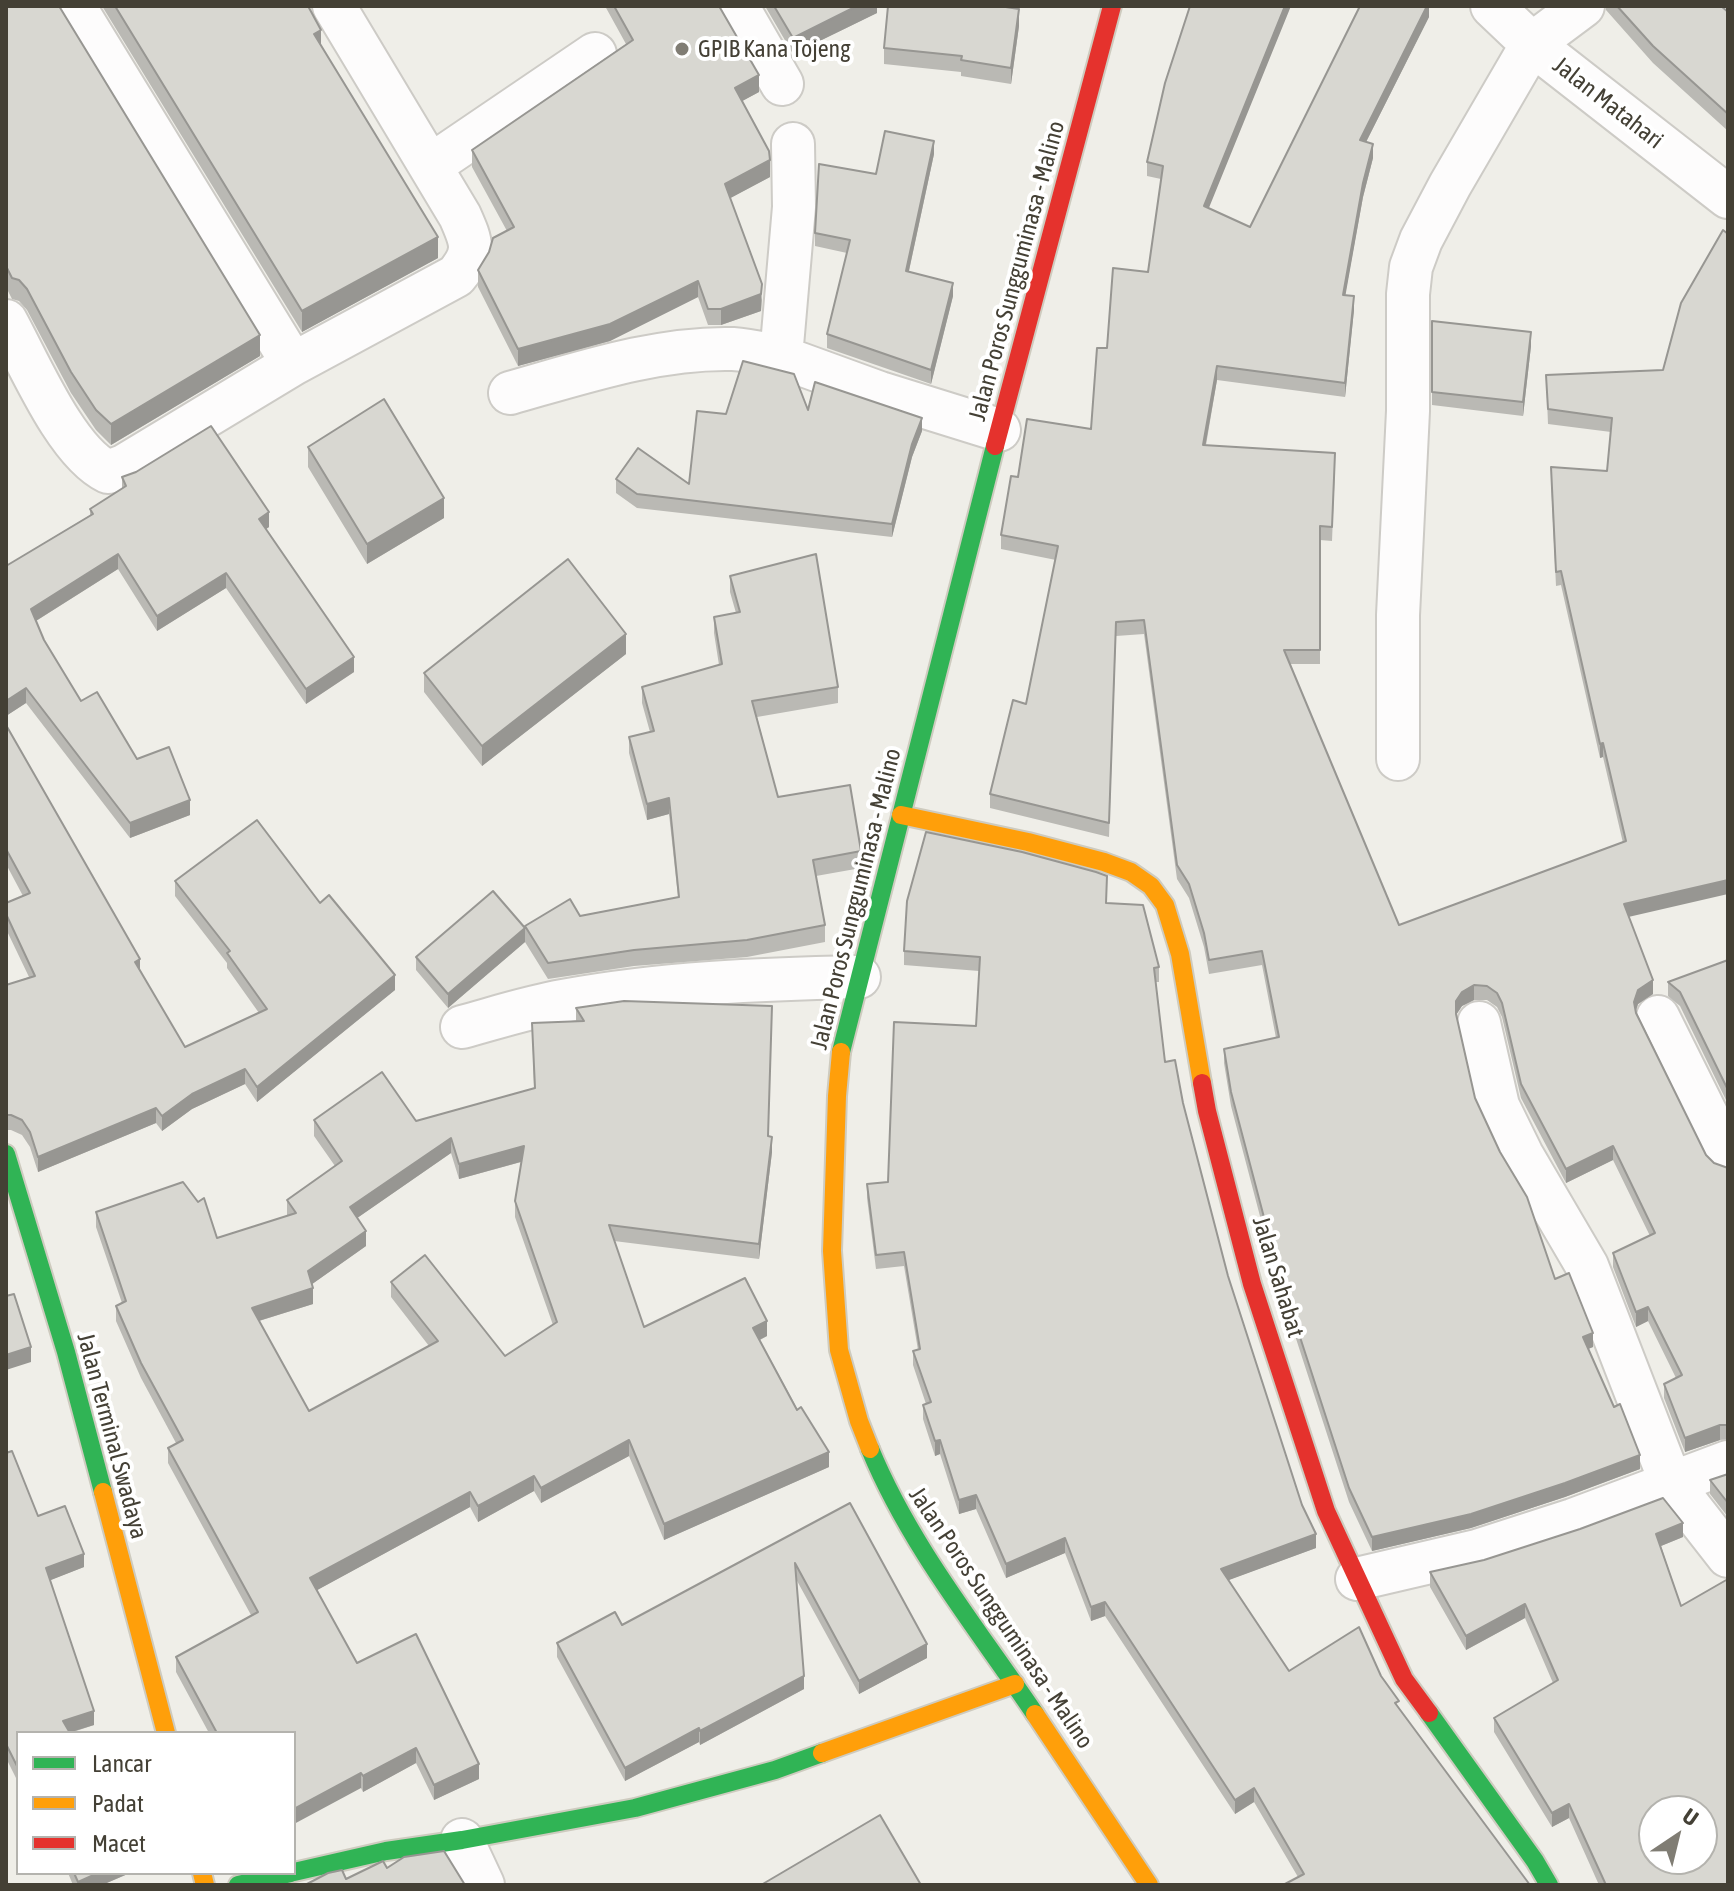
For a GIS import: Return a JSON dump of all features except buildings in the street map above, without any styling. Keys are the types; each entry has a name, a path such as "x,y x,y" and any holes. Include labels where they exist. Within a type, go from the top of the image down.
{"street":[{"path":"74,6 293,364"},
{"path":"6,321 67,433 92,464 108,472 124,466 293,364 456,276 467,263 472,243 460,216 334,6"},
{"path":"737,6 782,84"},
{"name":"Jalan Poros Sungguminasa - Malino","path":"1112,6 999,430 842,1046 837,1096 832,1251 839,1350 859,1421 884,1483 924,1554 1149,1885"},
{"name":"Jalan Matahari","path":"1492,6 1532,44 1728,197"},
{"path":"1398,759 1398,615 1411,267 1421,240 1450,185 1532,44 1583,6"},
{"path":"430,166 595,54"},
{"path":"781,357 794,207 793,144"},
{"path":"510,393 581,373 697,351 734,349 781,357 880,393 999,430"},
{"name":"Jalan Sahabat","path":"901,815 1104,862 1131,872 1151,886 1165,905 1180,954 1207,1111 1252,1284 1326,1511 1404,1679 1549,1885"},
{"path":"462,1027 562,1001 663,987 755,979 859,977"},
{"path":"1658,1017 1728,1158"},
{"path":"1479,1023 1498,1106 1522,1155 1587,1266 1671,1483 1728,1556"},
{"name":"Jalan Terminal Swadaya","path":"6,1154 66,1352 165,1731"},
{"path":"1357,1579 1477,1551 1573,1520 1728,1462"},
{"path":"296,1872 386,1851 635,1808 775,1770 1015,1684"},
{"path":"462,1840 483,1885"},
{"path":"238,1885 283,1875"}],"traffic: fast":[{"path":"841,1052 995,446"},
{"path":"6,1154 66,1352 103,1492"},
{"path":"870,1449 924,1553 1035,1714"},
{"path":"1429,1713 1549,1885"},
{"path":"296,1872 386,1851 635,1808 775,1770 822,1753"},
{"path":"238,1885 282,1875"}],"traffic: slow":[{"path":"901,815 1104,862 1131,872 1151,886 1165,905 1180,954 1202,1083"},
{"path":"841,1052 832,1251 839,1350 870,1449"},
{"path":"103,1492 165,1731"},
{"path":"822,1753 1015,1684"},
{"path":"1035,1714 1149,1885"},
{"path":"202,1875 205,1885"}],"traffic: jam":[{"path":"995,446 1112,6"},
{"path":"1202,1083 1252,1284 1326,1511 1404,1679 1429,1713"}],"place":[{"name":"GPIB Kana Tojeng","path":"682,49"}]}
